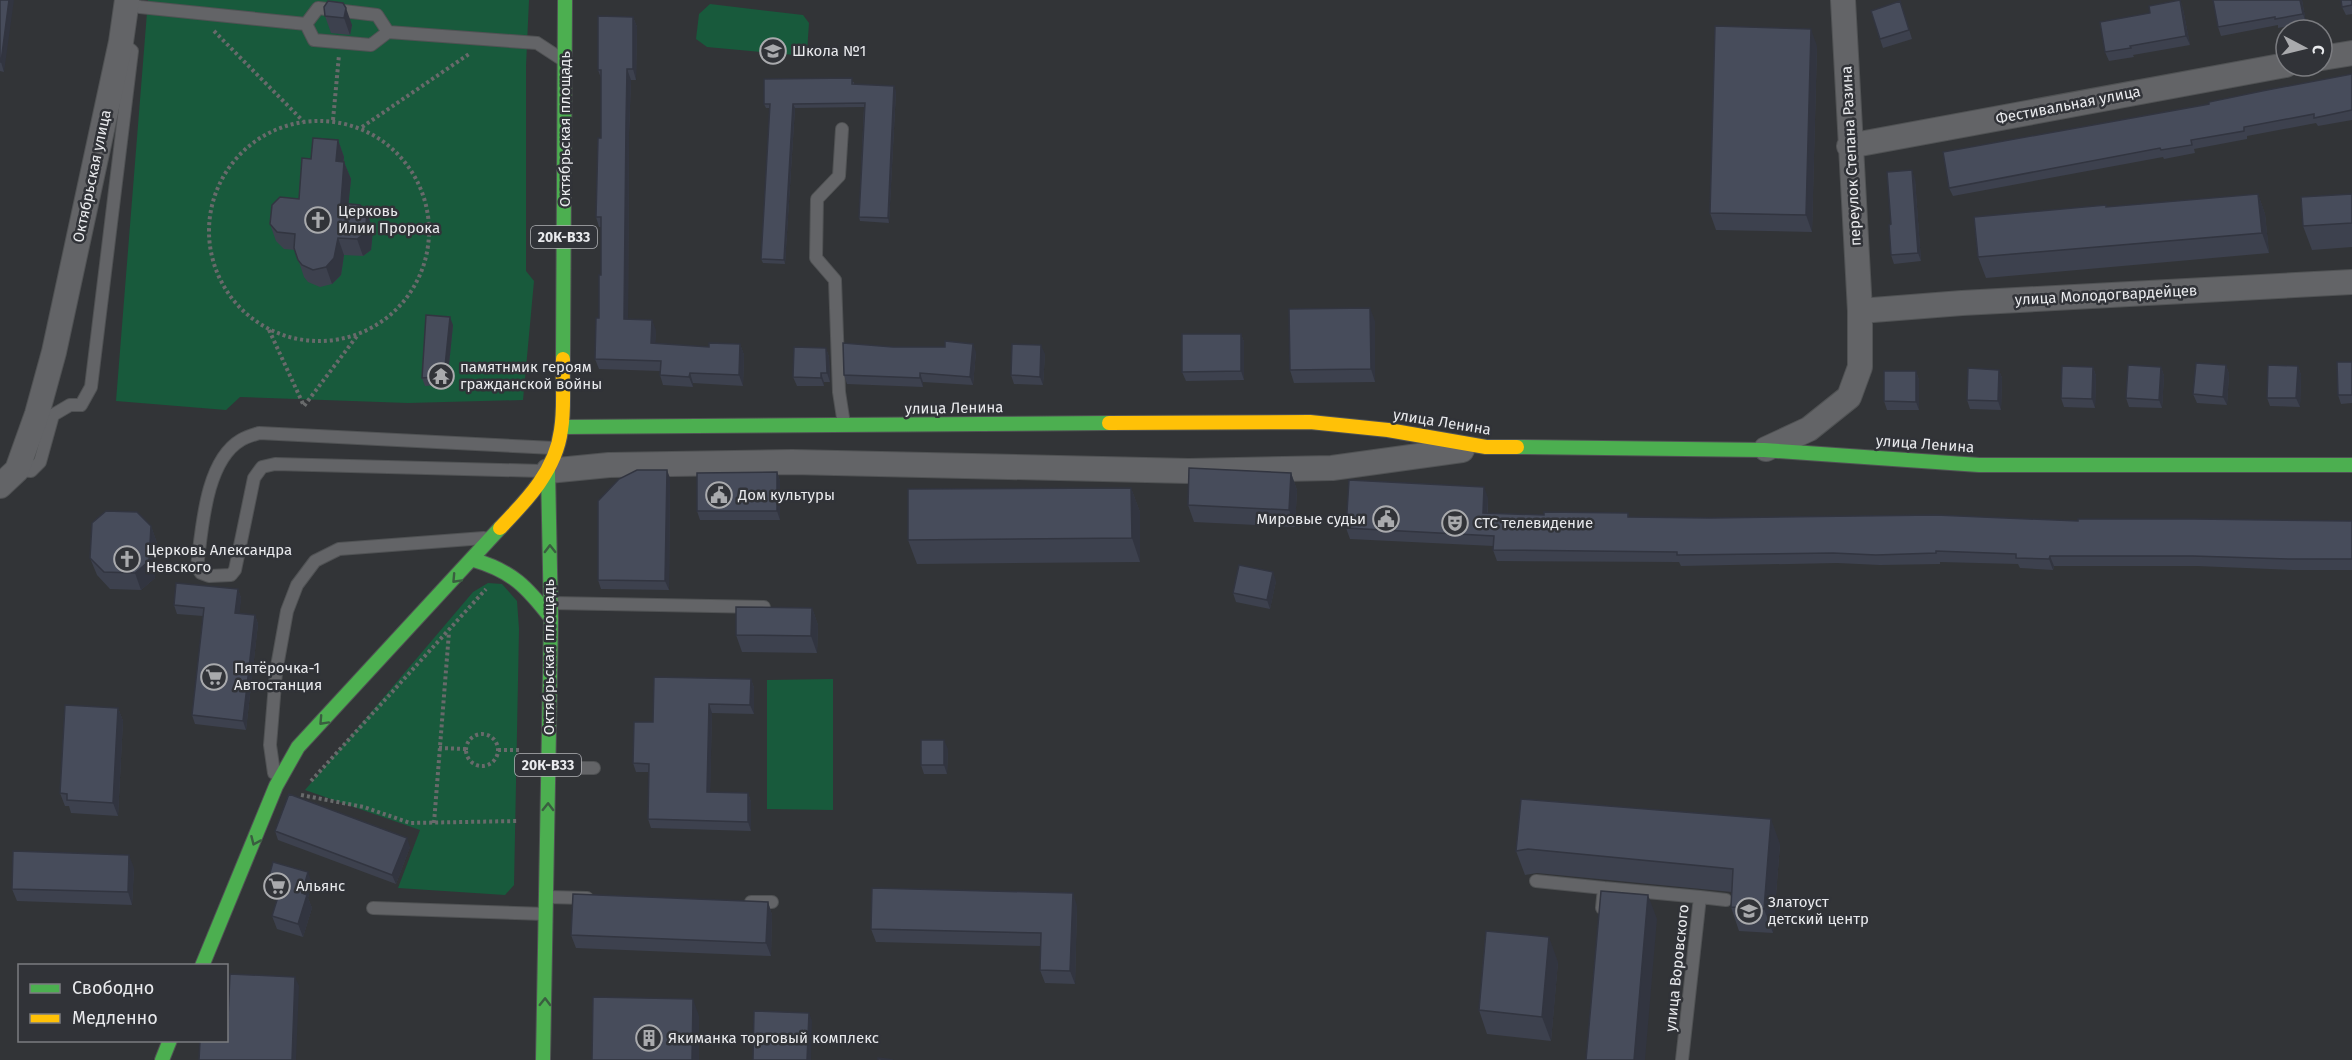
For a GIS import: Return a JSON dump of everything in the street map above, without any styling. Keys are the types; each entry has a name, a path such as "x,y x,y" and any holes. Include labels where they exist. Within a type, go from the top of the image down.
{"main road":[{"name":"Октябрьская площадь","path":"203,964 276,786 298,747 474,560 539,486 559,448 562,428 565,0"},
{"name":"улица Ленина","path":"562,428 1310,422 1388,430 1486,447 1764,450 1979,465 2352,465"},
{"name":"Октябрьская площадь","path":"543,1060 551,610 548,471"},
{"path":"474,560 503,568 551,610"},
{"path":"162,1060 170,1042"}],"street":[{"name":"переулок Степана Разина","path":"1764,450 1809,429 1849,397 1860,367 1860,311 1849,146 1843,0"},
{"name":"Октябрьская улица","path":"8,478 37,414 54,352 121,42 126,2"},
{"path":"2334,56 2352,53"},
{"name":"Фестивальная улица","path":"1849,146 2274,66"},
{"name":"улица Молодогвардейцев","path":"1860,311 2352,282"},
{"path":"548,471 609,465 792,462 1213,471 1332,468 1486,447"}],"lane":[{"path":"126,2 140,7 306,24"},
{"path":"306,24 318,8 377,15 388,32"},
{"path":"306,24 314,40 371,45 388,32 537,43 566,62"},
{"path":"8,478 32,471 40,462 53,415 70,405 81,405 91,387 132,51 121,42"},
{"path":"842,129 839,176 817,199 816,258 835,280 839,392 845,426"},
{"path":"548,471 275,464 262,467 254,478 235,570 231,575 224,577 201,573 197,567 206,498 216,472 229,450 241,440 259,433 559,448"},
{"path":"276,786 270,745 276,672 287,611 297,585 315,561 339,549 493,537"},
{"path":"551,610 764,607"},
{"path":"548,768 594,768"},
{"name":"улица Воровского","path":"1536,881 1700,897 1682,1060"},
{"path":"1600,923 1604,888"},
{"path":"546,897 606,898"},
{"path":"1700,897 1726,900"},
{"path":"736,901 772,902"},
{"path":"373,908 546,914"}],"path":[{"path":"197,13 303,121"},
{"path":"361,128 490,39"},
{"path":"333,120 340,43"},
{"path":"333,120 361,128 392,147 413,172 426,202 430,234 424,267 409,296 386,319 357,335 335,340 313,342 290,338 268,330 241,309 220,282 209,249 209,214 219,182 239,153 267,132 303,121 333,120"},
{"path":"268,330 304,406 357,335"},
{"path":"488,586 298,795 364,807 410,823 518,821"},
{"path":"434,823 449,631"},
{"path":"480,734 494,739 498,750 491,763 481,766 471,762 466,749 470,739 480,734"},
{"path":"439,748 466,749"},
{"path":"498,750 519,750"}],"green space":[{"path":"148,0 529,0 526,66 526,271 534,281 523,400 408,403 240,397 226,410 116,401"},
{"path":"710,4 803,15 809,23 807,52 795,55 707,47 696,39 699,14"},
{"path":"488,583 502,584 517,601 519,629 514,885 505,895 398,888 420,830 305,790 473,592"},
{"path":"833,679 833,810 767,809 767,680"}],"building":[{"path":"0,0 9,0 1,62 0,62"},
{"path":"2180,0 2186,36 2105,52 2100,22 2150,13 2149,6"},
{"path":"2213,0 2300,0 2303,14 2218,27"},
{"path":"2341,0 2352,0 2352,5 2342,7"},
{"path":"328,1 343,3 346,8 344,18 325,16 324,7"},
{"path":"1900,1 1909,30 1880,39 1871,11"},
{"path":"598,16 633,17 633,69 627,69 624,319 652,320 651,343 709,347 709,343 740,344 739,375 690,373 689,377 660,375 661,361 595,359 596,318 599,318 599,275 601,275 601,217 596,217 598,138 601,138"},
{"path":"1715,26 1811,29 1806,215 1710,213"},
{"path":"2352,74 2352,110 2314,118 2314,114 2244,127 2244,131 2191,140 2192,145 2161,150 2160,148 1949,188 1943,152 2209,104 2209,102"},
{"path":"852,78 852,84 894,86 888,218 859,217 865,103 793,104 784,260 761,259 770,104 764,104 764,79"},
{"name":"Церковь Илии Пророка","path":"313,138 338,140 336,161 344,162 341,203 360,205 367,213 365,233 357,239 338,238 334,258 326,267 313,270 302,265 298,260 294,248 295,234 277,232 270,224 272,205 280,197 299,199 302,158 311,159"},
{"path":"1912,170 1918,253 1891,255 1887,172"},
{"path":"2258,194 2262,233 1978,257 1974,217"},
{"path":"2352,194 2352,223 2303,226 2301,197"},
{"path":"1370,308 1371,369 1290,370 1289,309"},
{"path":"426,315 450,317 444,376 422,378"},
{"path":"1182,334 1241,334 1241,371 1182,372"},
{"path":"945,341 973,344 970,377 920,373 920,378 844,375 843,343 893,347 945,347"},
{"path":"1012,344 1041,345 1040,377 1011,375"},
{"path":"794,347 826,348 827,373 821,373 821,378 793,377"},
{"path":"2337,362 2352,362 2352,395 2338,395"},
{"path":"2196,363 2226,365 2223,397 2193,394"},
{"path":"2128,365 2161,367 2159,400 2126,398"},
{"path":"2268,365 2298,366 2296,398 2267,398"},
{"path":"2062,366 2093,367 2092,399 2061,398"},
{"path":"1968,368 1999,370 1998,401 1967,400"},
{"path":"1884,371 1916,371 1916,402 1884,401"},
{"path":"1189,468 1291,473 1289,510 1188,505"},
{"path":"637,470 667,470 665,581 598,580 598,501 619,479"},
{"path":"777,472 777,511 697,511 697,473"},
{"path":"1349,480 1484,487 1483,513 1544,515 1544,512 1628,513 1628,517 1710,518 1936,515 2078,521 2078,519 2195,519 2352,521 2352,559 2050,556 2049,559 2016,558 2016,554 1936,551 1936,553 1876,555 1833,553 1677,555 1677,552 1493,550 1494,536 1346,528"},
{"path":"1131,488 1132,538 908,540 908,489"},
{"name":"Церковь Александра Невского","path":"106,511 137,512 151,526 149,561 135,573 104,572 90,558 92,523"},
{"path":"1239,565 1273,572 1267,600 1233,593"},
{"path":"176,583 238,589 235,613 255,615 243,721 192,715 204,608 174,605"},
{"path":"736,607 812,608 811,636 736,635"},
{"path":"654,677 751,679 750,705 709,704 707,792 748,793 748,822 648,819 649,764 633,763 634,722 653,722"},
{"path":"65,705 118,708 113,803 67,800 67,794 60,793"},
{"path":"921,740 944,740 944,765 921,765"},
{"path":"289,794 407,838 392,875 275,831"},
{"path":"1521,799 1771,819 1764,909 1731,907 1733,869 1528,849 1516,851"},
{"path":"13,851 129,855 128,892 12,889"},
{"path":"273,862 308,872 302,893 307,895 298,924 272,916 282,884 268,880"},
{"path":"872,888 1073,893 1070,971 1040,970 1041,933 871,929"},
{"path":"1601,891 1648,895 1634,1060 1586,1060"},
{"path":"573,894 768,902 766,943 571,935"},
{"path":"1486,931 1549,937 1542,1017 1479,1010"},
{"path":"230,974 295,977 292,1060 199,1060 200,1042 228,1042"},
{"name":"Якиманка торговый комплекс","path":"593,997 693,999 692,1060 592,1060"},
{"path":"754,1011 809,1013 807,1060 753,1060"}],"traffic: fast":[{"path":"563,359 565,0"},
{"path":"562,427 1109,423"},
{"path":"1517,447 1764,450 1979,465 2352,465"},
{"path":"543,1060 551,618 548,471"},
{"path":"203,964 276,786 298,747 500,528"},
{"path":"474,560 509,575 534,597 551,618"},
{"path":"162,1060 169,1042"}],"traffic: slow":[{"path":"500,528 539,484 558,445 562,421 563,359"},
{"path":"1109,423 1310,422 1388,430 1486,447 1517,447"}],"place":[{"name":"Школа №1","path":"773,51"},
{"name":"Церковь Илии Пророка","path":"318,220"},
{"name":"памятнмик героям гражданской войны","path":"441,376"},
{"name":"Дом культуры","path":"719,495"},
{"name":"Мировые судьи","path":"1386,519"},
{"name":"СТС телевидение","path":"1455,523"},
{"name":"Церковь Александра Невского","path":"127,559"},
{"name":"Пятёрочка-1 Автостанция","path":"214,677"},
{"name":"Альянс","path":"277,886"},
{"name":"Златоуст детский центр","path":"1749,911"},
{"name":"Якиманка торговый комплекс","path":"649,1038"}]}
